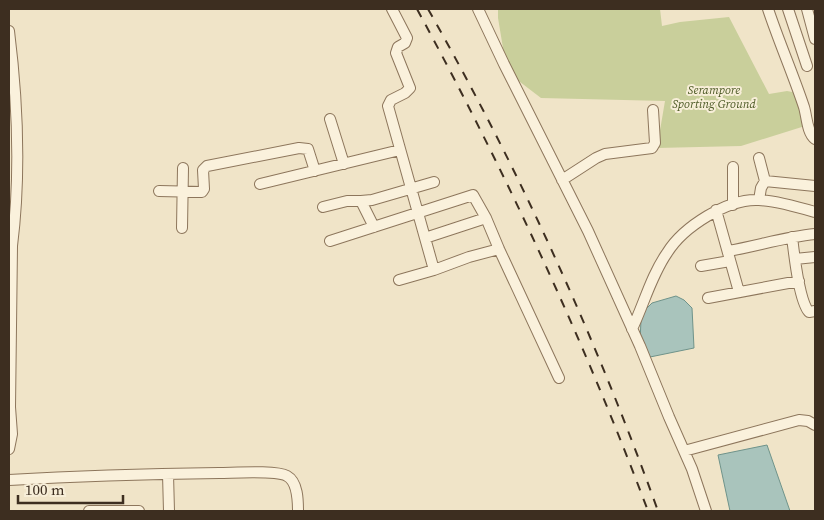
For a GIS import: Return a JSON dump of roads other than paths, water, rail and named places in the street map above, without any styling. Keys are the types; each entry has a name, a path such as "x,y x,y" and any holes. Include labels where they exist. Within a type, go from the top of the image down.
{"street":[{"path":"392,9 407,38 406,42 398,47 396,53 410,88 405,93 391,100 388,106 434,270"},
{"path":"478,9 588,231 692,469 706,511"},
{"path":"768,9 805,110 811,136 815,140"},
{"path":"788,9 807,66"},
{"path":"807,9 815,38"},
{"path":"9,31 12,100 18,158 15,219 10,246 10,407 12,434 9,449"},
{"path":"562,180 605,154 652,148 655,143 653,110"},
{"path":"330,118 344,164"},
{"path":"158,191 203,191 203,170 207,166 299,148 308,149 315,171"},
{"path":"260,184 400,150"},
{"path":"759,200 764,181 760,158"},
{"path":"182,228 183,168"},
{"path":"733,204 734,168"},
{"path":"764,181 815,186"},
{"path":"323,207 347,201 372,200 434,182"},
{"path":"330,241 419,214 473,195 486,218 559,378"},
{"path":"632,329 651,282 667,252 683,233 716,210 743,201 759,200 815,212"},
{"path":"361,201 374,227"},
{"path":"716,210 739,292"},
{"path":"425,238 486,218"},
{"path":"701,266 767,244 792,237 815,234"},
{"path":"792,237 799,281 807,310 809,312 815,311"},
{"path":"399,280 499,249"},
{"path":"795,259 815,257"},
{"path":"708,298 799,281"},
{"path":"684,451 799,420 808,421 815,425"},
{"path":"9,480 104,474 282,474 291,479 295,487 298,511"},
{"path":"168,474 169,511"},
{"path":"89,511 139,511"}],"water":[{"path":"676,296 684,300 692,308 694,348 650,357 640,343 641,319 645,310 652,303"},
{"path":"767,445 790,511 730,511 718,455"}],"railway":[{"path":"417,9 512,193 570,319 648,511"},
{"path":"428,9 494,131 554,255 582,318 658,511"}],"park label":[{"name":"Serampore Sporting Ground","path":"714,97"}]}
